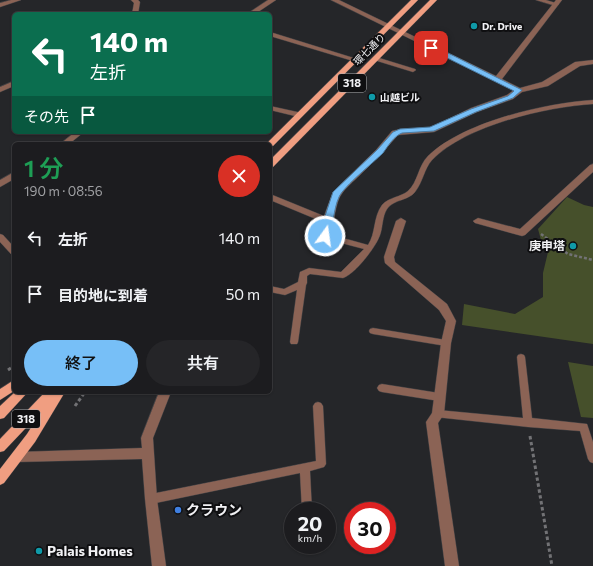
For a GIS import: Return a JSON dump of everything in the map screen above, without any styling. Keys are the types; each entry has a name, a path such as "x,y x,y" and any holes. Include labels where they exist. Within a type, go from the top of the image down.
{"main road":[{"name":"環七通り","path":"272,142 415,0"},
{"name":"環七通り","path":"272,163 434,0"},
{"path":"0,395 12,386"},
{"name":"318","path":"0,414 20,394"},
{"name":"318","path":"0,447 50,394"},
{"path":"0,479 43,419 58,394"}],"street":[{"path":"0,6 18,0"},
{"path":"134,0 137,2 135,12"},
{"path":"253,12 273,0"},
{"path":"334,0 519,90"},
{"path":"497,80 557,2"},
{"path":"325,236 328,226 328,219 336,194 379,152 395,133 400,131 431,130 474,110 510,97 519,90 545,84 578,64 593,62"},
{"path":"0,90 12,84"},
{"path":"272,108 299,115"},
{"path":"67,142 77,134"},
{"path":"478,221 521,235 593,167"},
{"path":"0,184 12,176"},
{"path":"272,198 322,219 328,219"},
{"path":"401,221 389,257 390,263 443,307 451,321 446,343 438,397 438,414 432,422 452,566"},
{"path":"159,566 151,499 147,438 164,394"},
{"path":"17,457 148,454"}],"lane":[{"path":"539,0 557,2"},
{"path":"272,35 355,60"},
{"path":"376,59 413,70"},
{"path":"294,342 303,274 309,271 342,275 349,270 369,248 378,234 379,217 383,209 388,202 410,192 428,159 448,144 493,124 548,108 593,102"},
{"path":"325,236 369,248"},
{"path":"0,237 12,250"},
{"path":"272,289 285,292 303,283"},
{"path":"373,331 446,343"},
{"path":"521,357 528,423"},
{"path":"382,388 438,397"},
{"path":"151,499 321,464 318,406"},
{"path":"438,414 584,427 593,459"},
{"path":"305,467 307,502"}],"path":[{"path":"530,226 568,254 593,260"},
{"path":"8,370 12,367"},
{"path":"75,406 84,394"},
{"path":"528,423 552,566"}],"green space":[{"path":"567,197 584,205 593,207 593,344 462,325 464,304 515,314 543,297 543,273 548,252 541,240 538,229"},
{"path":"568,362 593,366 593,418 581,417"}],"place":[{"name":"Dr. Drive","path":"474,26"},
{"name":"山越ビル","path":"372,97"},
{"name":"庚申塔","path":"573,246"},
{"name":"クラウン","path":"178,510"},
{"name":"Palais Homes","path":"39,551"}],"route":[{"path":"325,236 328,226 328,219 336,194 379,152 395,133 400,131 431,130 474,110 510,97 519,90 431,48"}]}
